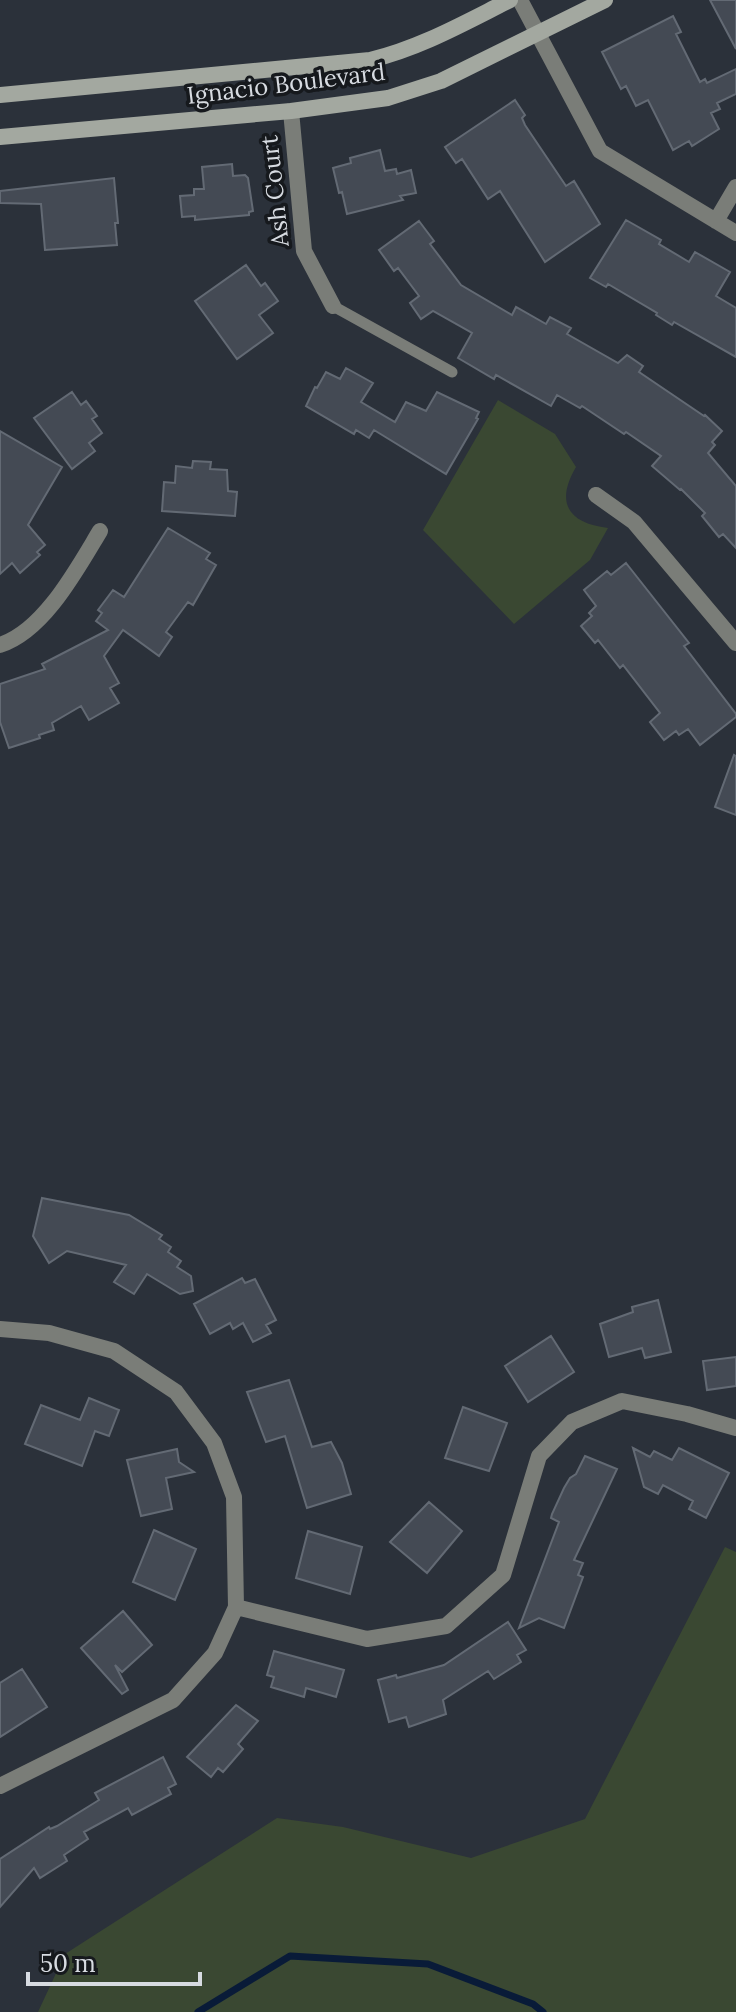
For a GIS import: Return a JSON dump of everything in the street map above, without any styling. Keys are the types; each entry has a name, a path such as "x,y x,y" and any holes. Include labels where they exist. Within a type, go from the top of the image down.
{"main road":[{"name":"Ignacio Boulevard","path":"0,95 370,60 395,54 438,36 510,0"},
{"name":"Ignacio Boulevard","path":"0,137 291,111 388,98 441,81 605,0"}],"street":[{"path":"520,0 600,151 736,233"},
{"name":"Ash Court","path":"291,111 304,251 333,306"},
{"path":"716,221 736,187"},
{"path":"596,495 634,522 736,643"},
{"path":"0,645 15,640 64,592 100,531"},
{"path":"0,1329 49,1333 114,1351 176,1392 214,1443 234,1497 236,1607 215,1653 173,1700 0,1786"},
{"path":"236,1607 367,1639 446,1626 503,1575 539,1456 572,1422 622,1401 736,1428"}],"lane":[{"path":"333,306 452,372"}],"green space":[{"path":"498,400 555,434 576,467 567,491 569,509 583,521 608,528 590,560 514,624 423,530"},
{"path":"725,1547 736,1552 736,2012 38,2012 65,1954 277,1818 343,1827 471,1858 585,1819"}],"building":[{"path":"710,0 736,0 736,49"},
{"path":"673,16 681,32 676,34 700,82 705,79 707,83 736,69 736,94 717,103 720,109 711,113 719,129 692,146 689,141 673,150 648,100 636,106 626,86 621,89 602,52"},
{"path":"515,100 525,115 522,118 525,125 566,186 574,181 600,224 545,262 500,191 488,199 462,159 456,163 445,147"},
{"path":"380,150 385,171 396,169 397,174 411,170 416,193 400,196 403,200 347,214 333,168 351,163 350,158"},
{"path":"232,164 233,176 245,175 248,178 253,211 249,215 195,220 195,216 182,217 180,196 194,195 194,189 204,189 202,167"},
{"path":"114,178 117,245 45,250 41,204 0,203 0,191"},
{"path":"626,220 661,240 659,244 689,262 695,252 730,272 716,296 736,308 736,357 674,322 672,325 608,284 606,287 590,278"},
{"path":"419,221 434,241 430,244 461,285 512,315 516,307 546,324 550,317 571,328 567,334 618,363 627,355 643,366 639,372 705,415 722,431 712,442 715,445 708,453 736,486 736,548 723,534 719,537 702,516 705,513 652,466 661,456 626,432 624,434 582,406 580,408 557,395 551,406 458,358 472,333 433,311 421,319 410,303 419,296 398,268 394,271 379,250"},
{"path":"246,265 261,286 265,283 278,301 259,315 273,333 237,359 195,301"},
{"path":"346,368 373,383 361,402 395,422 406,402 426,411 437,392 479,412 478,419 446,474 374,430 369,438 356,430 354,434 306,406 326,372 340,379"},
{"path":"72,392 81,405 86,401 97,416 92,419 102,433 89,443 95,451 72,469 34,418"},
{"path":"0,431 62,467 28,525 45,545 37,552 40,555 20,573 12,563 0,574"},
{"path":"193,461 211,462 210,469 227,470 228,491 237,492 235,516 162,511 164,482 175,483 176,466 192,468"},
{"path":"168,528 210,553 206,559 216,565 193,605 188,602 166,632 172,637 159,656 123,630 104,656 119,683 110,688 119,703 89,720 81,706 52,723 54,730 9,748 0,722 0,684 45,669 42,664 108,630 96,621 102,613 98,610 113,590 124,597"},
{"path":"626,563 689,643 684,646 736,714 700,745 688,729 679,735 676,731 664,740 650,722 660,713 623,665 620,668 598,640 595,643 581,626 592,616 589,613 596,606 584,590 607,571 611,575"},
{"path":"736,756 736,815 715,807"},
{"path":"42,1198 129,1215 162,1235 159,1239 171,1247 168,1252 181,1261 177,1267 191,1276 193,1291 180,1294 147,1274 134,1294 114,1282 126,1265 67,1251 49,1263 33,1236"},
{"path":"242,1278 245,1283 255,1279 276,1320 266,1325 271,1333 253,1342 243,1323 233,1329 230,1323 210,1334 194,1304"},
{"path":"658,1300 671,1352 645,1358 642,1348 609,1357 600,1324 633,1312 632,1307"},
{"path":"551,1336 574,1372 528,1402 505,1366"},
{"path":"736,1357 736,1386 707,1390 703,1361"},
{"path":"289,1380 312,1447 331,1442 342,1463 351,1494 307,1508 285,1436 266,1442 247,1392"},
{"path":"89,1398 119,1410 109,1436 95,1431 82,1466 25,1444 41,1405 80,1420"},
{"path":"463,1407 507,1423 489,1471 445,1458"},
{"path":"633,1448 650,1457 654,1451 672,1460 679,1448 729,1473 706,1518 689,1509 693,1501 663,1485 658,1494 644,1487"},
{"path":"177,1449 179,1462 194,1472 166,1478 172,1509 141,1516 127,1460"},
{"path":"585,1456 617,1469 574,1560 583,1563 578,1575 583,1577 564,1628 539,1618 519,1628 559,1522 551,1518 552,1514 564,1488"},
{"path":"429,1502 462,1531 427,1573 390,1542"},
{"path":"154,1530 196,1549 175,1600 133,1582"},
{"path":"308,1531 362,1547 350,1594 296,1578"},
{"path":"123,1611 152,1645 122,1672 115,1665 128,1690 122,1694 81,1648"},
{"path":"508,1622 526,1650 517,1655 521,1662 494,1679 488,1671 443,1700 446,1714 409,1727 406,1717 389,1722 378,1680 444,1665"},
{"path":"274,1651 344,1670 336,1697 306,1688 304,1697 271,1687 274,1677 267,1675"},
{"path":"22,1669 47,1707 0,1737 0,1683"},
{"path":"236,1705 258,1721 238,1744 243,1749 223,1772 218,1768 211,1777 187,1757"},
{"path":"163,1757 176,1784 168,1788 171,1794 132,1815 128,1808 84,1832 88,1839 64,1855 67,1861 40,1878 34,1868 0,1907 0,1859 49,1827 57,1826 99,1800 95,1793"}],"waterway":[{"path":"198,2012 290,1956 428,1964 533,2004 543,2012"}]}
